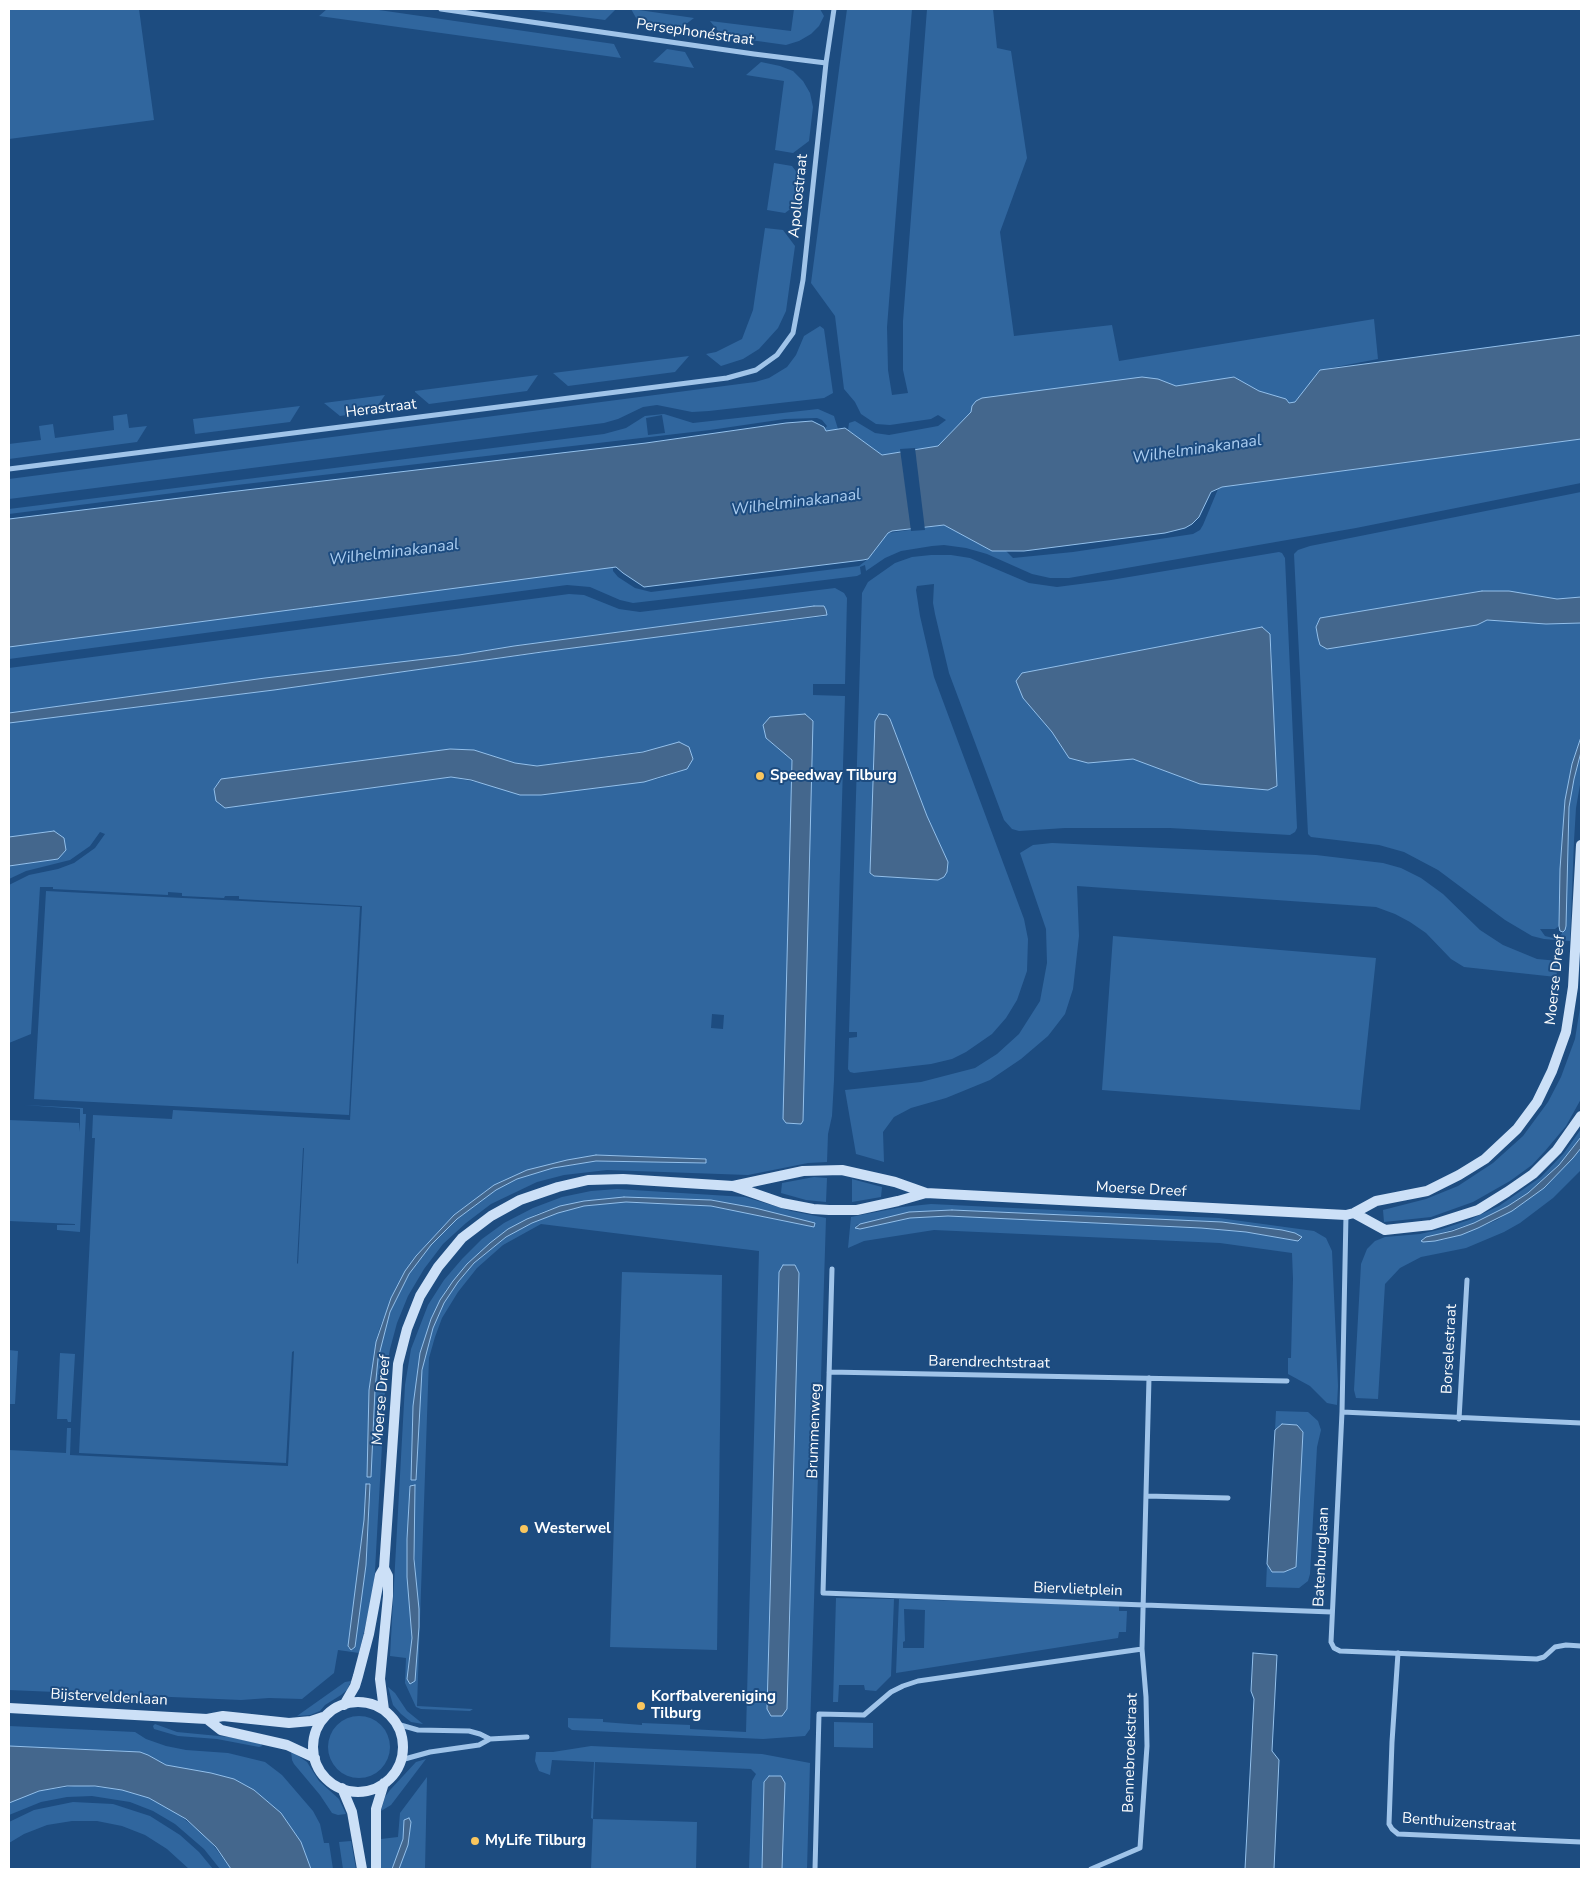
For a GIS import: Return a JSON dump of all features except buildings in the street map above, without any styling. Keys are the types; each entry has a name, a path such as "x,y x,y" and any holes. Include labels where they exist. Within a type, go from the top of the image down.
{"street":[{"name":"Persephonéstraat","path":"441,9 826,63"},
{"name":"Apollostraat","path":"756,370 777,356 793,333 803,280 826,63 834,9"},
{"name":"Herastraat","path":"9,469 727,378 756,370"},
{"name":"Moerse Dreef","path":"1350,1214 1376,1201 1427,1191 1459,1175 1485,1158 1517,1129 1537,1102 1552,1071 1566,1032 1573,987 1581,845"},
{"name":"Moerse Dreef","path":"344,1705 355,1686 358,1676 369,1634 380,1575 384,1568 398,1364 407,1329 420,1296 438,1267 462,1238 491,1216 520,1200 558,1187 588,1180 623,1179 734,1186 803,1171 842,1170 895,1182 926,1193 1350,1214 1385,1230 1431,1225 1478,1210 1533,1174 1557,1150 1581,1116"},
{"name":"Moerse Dreef","path":"734,1186 782,1203 829,1210 857,1210 926,1193"},
{"name":"Batenburglaan","path":"1350,1214 1332,1612 1331,1642 1334,1648 1340,1651 1537,1659 1555,1648 1566,1645 1581,1646"},
{"name":"Brummenweg","path":"823,1593 832,1269"},
{"name":"Borselestraat","path":"1459,1419 1467,1280"},
{"name":"Barendrechtstraat","path":"829,1372 1287,1381"},
{"path":"1143,1605 1149,1378"},
{"path":"1342,1412 1459,1419 1581,1423"},
{"path":"1146,1496 1228,1498"},
{"name":"Moerse Dreef","path":"384,1568 388,1576 388,1596 380,1679 384,1710"},
{"name":"Biervlietplein","path":"823,1593 1332,1612"},
{"name":"Bennebroekstraat","path":"1091,1869 1140,1848 1147,1746 1142,1649 1143,1605"},
{"path":"815,1869 820,1714 864,1715 893,1691 918,1682 1142,1649"},
{"name":"Benthuizenstraat","path":"1398,1653 1389,1806 1389,1824 1392,1829 1398,1834 1581,1842"},
{"path":"351,1702 365,1702 384,1710 389,1713 397,1724 402,1736 404,1752 399,1766 390,1779 378,1788 363,1792 349,1791 325,1777 315,1758 314,1739 323,1717 338,1706 351,1702"},
{"name":"Bijsterveldenlaan","path":"9,1708 206,1719 223,1716 289,1722 311,1721 323,1717"},
{"name":"Bijsterveldenlaan","path":"206,1719 221,1730 288,1744 315,1758"},
{"path":"397,1724 418,1730 470,1732 490,1739"},
{"path":"401,1760 430,1752 479,1745 490,1739 527,1737"},
{"path":"376,1869 376,1808 384,1783"},
{"path":"342,1788 352,1812 362,1869"}],"shaded area":[{"path":"9,9 139,9 154,120 9,139"},
{"path":"327,9 372,9 614,44 621,58 319,16"},
{"path":"522,9 616,9 605,20"},
{"path":"631,9 694,18 678,30 640,25"},
{"path":"794,9 820,9 824,16 819,26 811,34 799,41 786,45 722,36 710,21 791,31"},
{"path":"847,9 912,9 887,327 888,370 892,395 908,393 903,370 903,321 927,9 993,9 997,48 1011,51 1027,158 1000,232 1014,336 1112,325 1119,361 1374,319 1378,359 1320,370 1295,402 1289,403 1286,399 1259,391 1234,377 1176,386 1158,379 972,406 971,412 938,446 882,455 848,430 849,423 855,421 875,433 889,435 938,426 946,420 938,415 931,419 890,425 876,424 861,414 855,402 844,389 835,316 811,283"},
{"path":"667,49 685,52 694,68 653,62"},
{"path":"761,62 793,71 803,81 810,93 813,107 809,141 793,153 775,150 784,81 746,75"},
{"path":"774,163 792,166 804,182 801,201 785,213 767,210"},
{"path":"765,228 783,230 795,246 786,311 778,328 759,349 743,359 721,366 706,354 716,352 742,339 753,310"},
{"path":"820,326 824,329 833,393 824,398 692,412 657,405 643,407 618,419 604,423 9,499 9,479 755,382 769,378 787,367 796,355 804,336"},
{"path":"689,356 675,372 568,386 553,373"},
{"path":"538,375 527,391 429,404 415,392 415,391"},
{"path":"385,395 374,411 340,416 324,403"},
{"path":"300,406 290,422 195,434 193,419"},
{"path":"818,409 834,416 838,429 824,430 827,426 822,420 817,418 785,419 710,430 228,486 9,514 9,509 604,434 626,428 645,416 664,414 693,423","holes":["662,415 665,433 648,435 646,418"]},
{"path":"127,414 129,428 147,426 137,442 9,459 9,444 41,440 39,426 53,424 55,438 114,430 113,416"},
{"path":"1581,439 1581,483 1356,528 1069,578 1050,578 1032,574 987,554 966,548 944,545 901,551 885,558 866,571 865,565 860,567 861,574 857,576 752,589 633,603 620,600 590,587 567,585 9,659 9,647 613,567 613,571 618,577 635,588 651,592 859,566 868,559 888,533 944,525 992,551 1005,550 1013,558 1073,552 1193,534 1200,530 1218,489 1222,487"},
{"path":"1581,492 1581,597 1557,599 1509,591 1481,591 1320,618 1316,626 1318,638 1477,625 1487,620 1546,624 1581,623 1581,737 1572,764 1565,800 1560,869 1559,926 1555,929 1540,929 1545,936 1553,938 1560,936 1565,929 1569,807 1581,752 1581,779 1576,808 1574,841 1570,941 1532,936 1505,920 1438,870 1404,852 1379,845 1311,837 1308,834 1294,554 1298,550 1310,546"},
{"path":"1282,553 1285,558 1297,828 1295,832 1290,835 1170,828 1065,828 1019,831 1012,829 1004,820 949,673 933,603 934,584 917,586 920,616 934,677 1024,919 1028,939 1027,971 1017,1000 1006,1018 992,1034 966,1052 952,1059 931,1064 850,1072 848,1069 849,1038 857,1037 857,1032 849,1032 862,593 868,582 895,563 912,557 931,555 951,555 970,558 1029,583 1057,587","holes":["1262,627 1271,646 1277,786 1200,784 1133,759 1069,758 1052,732 1023,698 1022,673","884,714 889,716 927,816 948,862 948,869 938,880 874,876 870,873 875,721"]},
{"path":"835,588 844,593 847,598 845,684 813,684 813,695 845,696 834,1080 827,1162 808,1163 748,1175 607,1170 564,1175 537,1182 491,1204 443,1244 424,1269 408,1296 397,1323 390,1349 386,1373 374,1588 359,1653 338,1650 334,1673 302,1699 269,1698 241,1700 9,1690 9,1450 66,1453 67,1428 71,1428 70,1455 288,1466 294,1351 292,1352 286,1463 79,1453 95,1138 92,1138 93,1115 172,1119 173,1110 350,1120 362,906 239,899 239,896 225,896 224,898 182,896 182,893 168,892 168,895 40,887 31,1034 9,1043 9,885 29,875 58,869 74,863 95,848 105,834 100,832 90,846 70,860 26,871 9,879 9,866 58,859 65,850 63,839 54,831 9,837 9,723 274,690 609,643 826,616 824,606 814,606 513,646 459,655 265,678 9,713 9,668 569,594 584,595 619,609 640,612","holes":["813,721 783,1119 792,760 766,738 763,725","689,747 693,759 687,769 657,779 541,795 451,777 226,808 216,800 214,788 221,779 450,749 474,750 515,763 537,766 652,750","712,1014 724,1015 723,1029 711,1028","303,1148 304,1148 298,1264","596,1155 706,1159 706,1163 596,1161 553,1168 517,1179 496,1190 457,1219 431,1245 409,1274 390,1312 378,1359 368,1477 369,1390 376,1342 380,1327 398,1284 416,1256 454,1215 494,1185 527,1170","366,1484 370,1484 366,1565 355,1647 348,1648 364,1520"]},
{"path":"1052,843 1316,855 1383,863 1401,868 1421,878 1443,894 1480,930 1503,945 1537,959 1559,961 1556,977 1464,967 1451,959 1426,933 1410,922 1376,907 1077,886 1079,936 1073,989 1065,1014 1048,1036 1021,1059 990,1080 946,1098 911,1108 894,1117 883,1132 884,1162 856,1154 845,1090 921,1082 975,1068 997,1054 1019,1034 1040,1001 1047,963 1046,929 1020,853 1033,845"},
{"path":"46,891 360,907 349,1115 34,1099"},
{"path":"1113,936 1376,958 1360,1110 1102,1090"},
{"path":"1581,1002 1581,1099 1566,1126 1545,1151 1532,1165 1510,1181 1473,1202 1431,1217 1384,1222 1383,1210 1426,1199 1458,1186 1493,1163 1523,1136 1548,1102 1561,1077 1575,1039"},
{"path":"24,1105 83,1108 83,1114 86,1114 80,1232 57,1230 57,1225 75,1224 9,1221 9,1120 79,1123 80,1132 80,1109"},
{"path":"1581,1129 1581,1137 1571,1152 1528,1193 1508,1206 1474,1223 1422,1239 1435,1241 1446,1239 1497,1220 1531,1197 1573,1158 1581,1148 1581,1170 1553,1198 1520,1223 1466,1248 1421,1257 1400,1268 1385,1284 1378,1399 1356,1398 1354,1390 1361,1264 1367,1249 1375,1241 1385,1237 1420,1234 1442,1229 1469,1220 1499,1206 1541,1177 1564,1153"},
{"path":"814,1177 827,1178 826,1202 806,1200 781,1193 782,1183"},
{"path":"852,1179 882,1187 881,1197 852,1202"},
{"path":"617,1189 745,1197 791,1211 826,1218 810,1729 805,1736 763,1739 572,1730 568,1727 568,1718 603,1719 603,1722 642,1725 642,1723 690,1725 690,1729 746,1732 759,1251 541,1224 503,1245 477,1268 458,1292 442,1318 429,1358 417,1706 473,1709 470,1711 421,1709 416,1707 405,1683 406,1658 390,1656 405,1385 411,1349 428,1305 444,1280 462,1259 482,1239 504,1223 533,1208 562,1197 591,1191","holes":["624,1197 711,1200 755,1208 815,1223 814,1227 711,1206 626,1202 584,1206 558,1213 532,1223 506,1237 474,1263 458,1282 444,1303 433,1328 425,1355 420,1384 416,1480 412,1423 418,1365 431,1319 446,1290 467,1264 491,1243 518,1224 537,1214 560,1206 584,1201","783,1265 795,1265 799,1273 787,1709 782,1716 771,1716 767,1709 779,1272","410,1486 419,1627 407,1679 412,1638 407,1558"]},
{"path":"931,1204 1219,1218 1314,1231 1326,1238 1332,1251 1338,1386 1337,1405 1327,1403 1310,1386 1288,1374 1288,1358 1291,1358 1292,1253 1220,1243 934,1230 864,1241 848,1248 851,1217 902,1207","holes":["952,1210 1222,1222 1264,1227 1298,1241 1246,1232 1201,1228 948,1216 910,1218 860,1229 856,1225 909,1212"]},
{"path":"622,1272 722,1275 717,1650 610,1647"},
{"path":"9,1350 18,1351 15,1404 9,1404"},
{"path":"60,1353 75,1354 71,1422 68,1422 67,1419 57,1419"},
{"path":"1276,1411 1308,1412 1318,1421 1321,1430 1317,1447 1310,1574 1308,1581 1299,1588 1266,1587 1267,1564 1272,1572 1284,1572 1303,1432 1297,1425 1282,1424 1275,1430"},
{"path":"836,1598 894,1599 891,1676 876,1691 865,1690 864,1685 839,1685 838,1702 833,1702"},
{"path":"899,1599 1119,1606 1119,1611 1127,1611 1126,1632 1119,1632 1118,1638 896,1673","holes":["904,1609 925,1610 924,1648 903,1648 903,1642 905,1641"]},
{"path":"351,1681 347,1690 325,1705 320,1711 310,1715 297,1716 345,1682"},
{"path":"388,1687 395,1693 407,1711 423,1724 411,1722 401,1714 393,1705"},
{"path":"353,1716 365,1716 381,1725 388,1735 390,1747 388,1759 381,1769 365,1778 353,1778 342,1773 333,1764 328,1753 328,1741 333,1730 342,1721"},
{"path":"834,1722 873,1723 873,1748 834,1747"},
{"path":"155,1724 177,1732 229,1737 261,1744 262,1746 217,1739 178,1736 154,1729 153,1726"},
{"path":"9,1726 135,1732 146,1739 166,1746 186,1750 228,1753 265,1762 282,1775 313,1811 320,1824 324,1843 329,1843 333,1869 311,1869 301,1842 281,1813 254,1790 234,1779 166,1765 140,1752 9,1746"},
{"path":"591,1746 762,1754 810,1763 807,1869 782,1869 785,1783 781,1776 769,1776 764,1782 762,1869 749,1869 752,1781 756,1774 751,1769 595,1762 593,1819 591,1818 594,1762 552,1760 550,1775 539,1771 535,1761 536,1752 553,1752"},
{"path":"291,1751 307,1762 319,1781 339,1799 346,1814 338,1815 332,1813 320,1795 294,1764"},
{"path":"426,1759 391,1805 381,1811 385,1797 390,1790 416,1762"},
{"path":"427,1777 425,1869 399,1869 409,1840 411,1820 407,1818 402,1843 392,1869 381,1869 381,1839 398,1837 400,1813"},
{"path":"81,1785 123,1790 149,1798 174,1811 207,1837 231,1869 220,1869 204,1849 175,1824 153,1811 130,1802 92,1796 67,1797 41,1802 9,1815 9,1803 13,1801 39,1791"},
{"path":"73,1802 113,1804 150,1816 180,1835 199,1852 213,1869 189,1869 167,1849 145,1835 122,1826 97,1821 72,1821 47,1825 24,1834 9,1843 9,1822 34,1810"},
{"path":"593,1819 697,1822 696,1869 591,1869"},
{"path":"351,1841 356,1869 343,1869 339,1842"}],"water":[{"name":"Wilhelminakanaal","path":"1581,335 1581,439 1222,487 1211,492 1199,517 1192,524 1185,528 1165,533 1024,551 992,551 944,525 892,531 888,533 868,559 863,560 644,587 616,567 9,647 9,519 646,443 812,421 824,427 826,431 845,428 882,455 938,446 971,412 972,406 976,401 982,398 1142,377 1158,379 1176,386 1234,377 1259,391 1286,399 1289,403 1295,402 1320,370"},
{"path":"1482,591 1509,591 1557,599 1581,597 1581,623 1546,624 1487,620 1477,625 1327,649 1320,645 1316,627 1320,618"},
{"path":"824,606 827,615 542,652 274,690 9,723 9,713 265,678 459,655"},
{"path":"1262,627 1270,634 1277,786 1268,790 1200,784 1133,759 1088,763 1069,758 1052,732 1023,698 1016,681 1022,673"},
{"path":"805,714 813,721 803,1121 801,1124 786,1123 783,1119 792,760 766,738 763,725 770,717"},
{"path":"879,714 887,715 890,719 927,816 948,862 947,872 944,877 938,880 874,876 870,873 875,721"},
{"path":"1581,737 1581,752 1569,807 1566,926 1563,932 1560,931 1559,926 1560,869 1565,800 1572,764"},
{"path":"679,742 689,747 693,759 687,769 644,782 541,795 520,795 471,780 451,777 225,808 216,801 214,789 221,779 450,749 474,750 515,763 537,766 643,752"},
{"path":"54,831 64,838 66,850 58,859 9,866 9,837"},
{"path":"1581,1137 1581,1148 1573,1158 1544,1188 1512,1211 1461,1235 1435,1241 1421,1241 1426,1237 1452,1231 1474,1223 1508,1206 1528,1193 1559,1165"},
{"path":"596,1155 706,1159 706,1163 596,1161 553,1168 517,1179 496,1190 457,1219 431,1245 409,1274 390,1312 378,1359 371,1477 367,1477 369,1390 376,1342 391,1298 405,1271 416,1256 454,1215 494,1185 527,1170"},
{"path":"624,1197 711,1200 755,1208 815,1223 814,1227 711,1206 626,1202 584,1206 558,1213 532,1223 506,1237 474,1263 458,1282 444,1303 433,1328 422,1370 416,1480 411,1480 413,1406 420,1353 431,1319 440,1300 453,1281 467,1264 490,1243 508,1229 527,1219 560,1206 584,1201"},
{"path":"952,1210 1222,1222 1282,1230 1302,1237 1298,1241 1246,1232 1201,1228 948,1216 910,1218 860,1229 855,1228 860,1224 909,1212"},
{"path":"783,1265 795,1265 799,1273 787,1709 782,1716 771,1716 767,1709 779,1272"},
{"path":"1282,1424 1297,1425 1303,1432 1296,1567 1284,1572 1272,1572 1267,1564 1275,1430"},
{"path":"366,1484 370,1484 366,1565 355,1647 351,1650 348,1646 364,1520"},
{"path":"415,1485 414,1559 419,1627 415,1681 410,1684 407,1679 412,1638 407,1577 407,1539 410,1486"},
{"path":"1253,1653 1277,1655 1272,1751 1279,1760 1274,1869 1245,1869 1254,1699 1251,1691"},
{"path":"9,1746 140,1752 166,1765 234,1779 254,1790 281,1813 301,1842 311,1869 231,1869 216,1847 186,1819 149,1798 122,1790 95,1786 67,1786 39,1791 9,1803"},
{"path":"769,1776 781,1776 785,1783 782,1869 762,1869 764,1782"},
{"path":"409,1818 411,1822 408,1845 399,1869 392,1869 403,1839 404,1820"}],"pier":[{"path":"915,448 925,530 911,531 900,449"}],"place":[{"name":"Speedway Tilburg","path":"760,776"},
{"name":"Westerwel","path":"524,1529"},
{"name":"Korfbalvereniging Tilburg","path":"641,1706"},
{"name":"MyLife Tilburg","path":"475,1841"}]}
